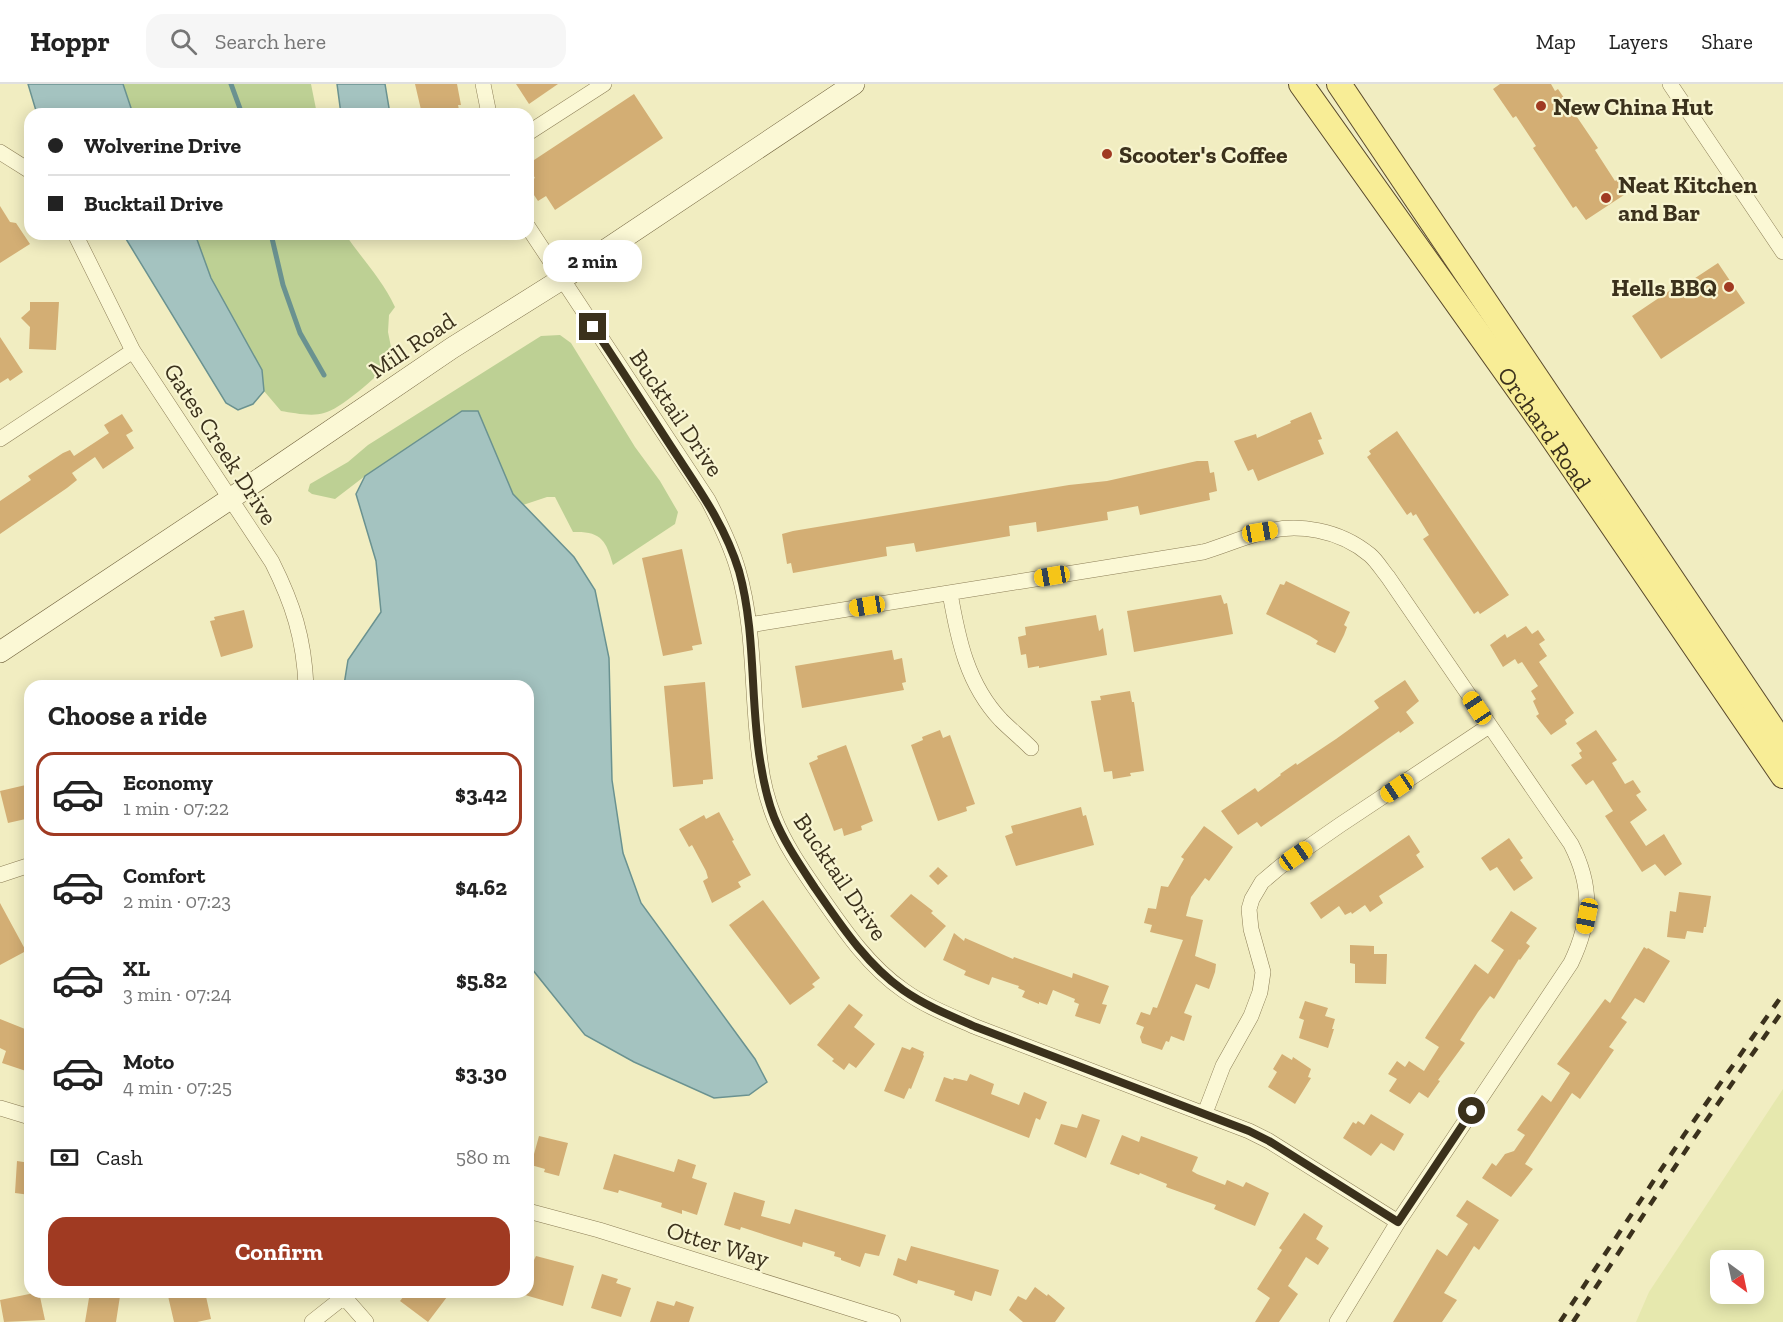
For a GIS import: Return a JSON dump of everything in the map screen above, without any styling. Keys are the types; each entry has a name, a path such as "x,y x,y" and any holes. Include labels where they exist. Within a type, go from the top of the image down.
{"main road":[{"name":"Orchard Road","path":"1301,84 1545,427 1783,776"},
{"name":"Orchard Road","path":"1339,84 1783,744"}],"street":[{"path":"483,84 488,108"},
{"path":"534,129 604,84"},
{"name":"Mill Road","path":"0,652 452,348 562,279 854,84"},
{"path":"1670,84 1783,252"},
{"path":"0,152 24,167"},
{"name":"Bucktail Drive","path":"534,236 708,500 726,535 739,571 749,625 759,758 774,817 804,872 844,930 871,962 903,990 938,1010 976,1027 1249,1131 1269,1141 1398,1222"},
{"name":"Gates Creek Drive","path":"78,240 133,351 272,562 299,626 305,659 306,680"},
{"path":"0,440 133,351"},
{"path":"749,625 1203,552 1260,532 1290,528 1320,530 1347,540 1371,556 1388,577 1571,844 1580,861 1593,916 1571,963 1398,1222 1337,1322"},
{"path":"950,593 959,646 969,672 982,696 1000,719 1031,748"},
{"path":"1205,1113 1223,1066 1251,1016 1260,992 1263,972 1251,929 1249,909 1252,899 1263,882 1281,866 1489,726"},
{"path":"0,875 24,867"},
{"path":"0,1108 24,1115"},
{"name":"Otter Way","path":"534,1213 610,1233 893,1322"},
{"path":"312,1322 343,1298"},
{"path":"349,1298 366,1322"}],"green space":[{"path":"123,84 311,84 316,108 131,108"},
{"path":"197,240 350,240 378,278 395,307 389,315 388,332 394,362 388,363 358,392 331,411 314,415 281,411 264,391 262,370 211,278"},
{"path":"560,335 571,343 678,512 675,524 613,565 608,549 601,539 590,533 573,532 555,497 547,497 523,505 513,494 477,411 462,411 365,476 335,499 308,491 310,484 348,462 368,445 541,336"},
{"path":"1783,1089 1783,1322 1636,1322 1649,1292"}],"water":[{"path":"28,84 123,84 131,108 35,108"},
{"path":"337,84 385,84 389,108 340,108"},
{"path":"127,240 197,240 211,278 262,370 264,391 253,404 238,410 226,403"},
{"path":"462,411 478,411 513,494 574,557 595,590 609,658 612,780 623,853 641,903 755,1059 767,1082 749,1095 714,1098 634,1062 585,1035 534,971 534,680 345,680 348,660 381,612 376,561 356,494 365,476"}],"building":[{"path":"415,84 457,84 461,105 458,105 459,108 421,108"},
{"path":"516,84 558,84 529,104"},
{"path":"1500,84 1551,84 1555,91 1558,89 1598,148 1595,150 1615,181 1618,179 1627,193 1586,220 1576,206 1573,208 1533,148 1536,146 1516,116 1513,118 1493,89"},
{"path":"634,94 663,138 555,210 546,196 538,201 534,195 534,160"},
{"path":"0,206 10,222 16,223 24,235 24,240 27,240 30,244 0,263"},
{"path":"1718,263 1745,303 1661,359 1632,316 1681,283 1683,286"},
{"path":"30,302 59,302 56,350 29,349 30,327 21,318 30,310"},
{"path":"0,337 23,372 10,381 8,378 0,383"},
{"path":"1311,412 1322,439 1318,440 1324,454 1258,481 1253,469 1248,471 1234,441 1256,434 1257,438"},
{"path":"122,414 133,431 126,435 134,448 103,469 95,457 72,473 77,480 0,534 0,501 31,480 28,476 63,453 70,450 74,456 109,433 104,425"},
{"path":"1397,431 1509,595 1480,614 1478,611 1474,614 1423,539 1429,535 1416,514 1413,516 1411,512 1407,515 1367,457 1371,454 1369,451"},
{"path":"1197,461 1208,461 1210,473 1214,472 1217,491 1209,493 1210,500 1140,515 1138,506 1107,512 1108,520 1037,532 1036,522 1009,526 1010,536 916,552 914,543 886,547 887,556 793,573 791,563 787,564 782,534 793,531 1069,485 1107,481"},
{"path":"682,549 702,644 692,646 693,650 663,656 642,558"},
{"path":"1286,581 1350,612 1344,625 1347,627 1335,653 1316,644 1318,641 1310,636 1266,614 1280,584 1284,585"},
{"path":"1221,595 1224,604 1227,603 1233,634 1134,652 1127,611"},
{"path":"244,610 253,646 221,657 210,621 215,620 214,617"},
{"path":"1096,615 1099,631 1103,628 1107,655 1028,668 1026,654 1021,655 1018,637 1026,635 1025,627"},
{"path":"1526,626 1532,634 1538,630 1545,640 1539,644 1547,656 1539,662 1574,713 1565,720 1567,724 1551,735 1536,716 1539,714 1533,701 1536,699 1531,691 1538,686 1522,662 1518,664 1515,659 1503,667 1490,645 1505,634 1507,638"},
{"path":"892,650 894,660 902,658 906,682 902,683 904,690 802,708 795,666"},
{"path":"1405,680 1419,701 1406,712 1414,723 1400,733 1399,731 1261,827 1257,822 1238,835 1221,811 1255,788 1258,792 1296,763 1297,765 1336,739 1379,708 1374,701"},
{"path":"705,682 713,779 703,780 703,784 673,787 664,686"},
{"path":"1130,691 1132,702 1134,702 1144,771 1113,779 1112,771 1104,772 1091,701 1101,700 1100,696"},
{"path":"940,730 943,738 950,735 975,804 966,807 967,811 938,821 911,745 923,740 922,737"},
{"path":"1596,730 1617,760 1612,763 1625,784 1633,780 1641,792 1636,795 1647,810 1630,822 1646,846 1664,834 1682,864 1665,876 1655,864 1642,872 1605,816 1613,811 1593,780 1586,785 1571,765 1582,758 1579,753 1582,751 1576,743"},
{"path":"846,745 873,821 861,826 862,830 844,836 842,828 834,831 809,763 818,759 817,756"},
{"path":"24,785 24,819 8,823 0,791"},
{"path":"1081,807 1083,816 1086,815 1094,845 1016,866 1005,836 1013,833 1011,826"},
{"path":"719,812 751,875 738,882 741,887 712,903 703,881 708,878 706,871 692,845 689,847 679,829 704,815 706,819"},
{"path":"1204,826 1233,847 1209,881 1205,878 1191,897 1186,916 1203,920 1195,956 1216,964 1215,972 1209,989 1196,984 1184,1013 1192,1016 1184,1041 1171,1036 1162,1050 1142,1043 1140,1037 1144,1027 1136,1024 1141,1012 1150,1015 1153,1007 1157,1008 1183,940 1150,932 1152,925 1144,923 1148,908 1156,909 1161,886 1168,887 1184,859 1181,857"},
{"path":"1409,835 1420,852 1416,855 1424,867 1379,896 1383,903 1370,912 1365,905 1352,914 1351,912 1345,915 1339,906 1321,919 1310,903"},
{"path":"1509,838 1523,858 1520,860 1533,878 1514,891 1497,867 1490,871 1481,858"},
{"path":"938,867 948,876 938,885 929,876"},
{"path":"1679,892 1711,896 1703,933 1687,931 1685,939 1667,937 1670,911 1676,912"},
{"path":"911,894 933,911 931,913 946,926 925,948 890,916"},
{"path":"763,900 820,978 812,984 815,987 790,1005 729,925"},
{"path":"0,903 24,947 24,952 0,965"},
{"path":"1511,911 1537,928 1526,943 1530,946 1494,999 1490,996 1478,1012 1460,1040 1465,1043 1428,1098 1419,1092 1410,1104 1389,1091 1397,1079 1388,1074 1397,1061 1405,1067 1409,1061 1424,1071 1439,1047 1425,1038 1475,964 1488,974 1504,950 1491,941"},
{"path":"954,933 964,941 965,938 1013,959 1014,957 1072,978 1073,973 1109,986 1102,1004 1107,1005 1100,1024 1075,1016 1079,1004 1074,1002 1075,999 1053,990 1047,1005 1039,1002 1039,1004 1022,997 1025,991 1018,988 1019,986 992,977 989,985 964,975 966,971 943,960"},
{"path":"1350,945 1374,946 1374,954 1387,954 1386,984 1355,983 1355,964 1350,963"},
{"path":"1644,947 1670,961 1644,1003 1635,998 1621,1018 1627,1022 1609,1047 1614,1050 1580,1099 1572,1093 1525,1164 1533,1169 1511,1197 1482,1178 1492,1163 1496,1166 1505,1154 1514,1151 1525,1135 1517,1130 1542,1095 1551,1102 1570,1073 1557,1064 1605,999 1610,1003"},
{"path":"1305,1001 1328,1008 1325,1016 1335,1019 1328,1048 1299,1038 1304,1020 1299,1018"},
{"path":"849,1004 863,1015 854,1027 875,1044 856,1068 849,1063 844,1070 817,1045"},
{"path":"0,1019 24,1029 24,1070 2,1063 6,1051 0,1048"},
{"path":"902,1047 910,1050 912,1047 924,1052 911,1089 909,1088 904,1099 884,1091"},
{"path":"1282,1054 1292,1060 1293,1057 1311,1069 1308,1077 1311,1078 1295,1104 1268,1087 1277,1072 1273,1069"},
{"path":"970,1074 994,1084 991,1094 1019,1105 1024,1092 1047,1102 1040,1120 1036,1118 1029,1138 935,1101 944,1077 967,1081"},
{"path":"1082,1114 1100,1120 1086,1158 1054,1144 1061,1124 1077,1128"},
{"path":"1371,1114 1404,1134 1394,1151 1381,1143 1371,1156 1343,1138 1353,1122 1356,1124 1358,1121 1364,1125"},
{"path":"1122,1135 1139,1142 1141,1136 1198,1157 1192,1171 1197,1174 1225,1185 1227,1180 1243,1187 1246,1182 1269,1193 1255,1226 1214,1209 1216,1205 1166,1187 1167,1184 1110,1164"},
{"path":"539,1136 568,1143 559,1176 544,1172 545,1169 534,1166 534,1154"},
{"path":"614,1154 674,1172 678,1159 696,1165 692,1178 707,1183 697,1215 682,1210 682,1214 661,1207 662,1203 619,1190 618,1193 603,1189"},
{"path":"17,1161 24,1162 24,1194 15,1193"},
{"path":"734,1192 765,1201 761,1216 790,1224 795,1209 886,1235 879,1256 865,1253 860,1267 834,1256 835,1252 803,1242 802,1247 741,1227 740,1230 724,1225"},
{"path":"1467,1200 1499,1220 1479,1250 1474,1246 1444,1293 1457,1300 1442,1322 1393,1322 1437,1249 1447,1256 1468,1224 1456,1216"},
{"path":"1304,1213 1323,1226 1316,1239 1329,1248 1318,1265 1306,1257 1288,1286 1298,1294 1279,1322 1255,1322 1270,1298 1257,1289 1282,1250 1279,1248"},
{"path":"911,1246 999,1270 991,1296 975,1291 972,1301 954,1295 955,1291 918,1280 917,1284 893,1275 898,1258 906,1261"},
{"path":"536,1256 574,1266 563,1306 534,1298 534,1260"},
{"path":"602,1274 618,1279 616,1283 631,1288 621,1317 591,1308"},
{"path":"1035,1287 1065,1308 1055,1322 1023,1322 1009,1310 1018,1296 1026,1300"},
{"path":"24,1295 24,1298 40,1298 45,1320 4,1322 0,1300"},
{"path":"89,1298 120,1298 116,1322 85,1322"},
{"path":"168,1298 206,1298 211,1319 197,1322 174,1322"},
{"path":"402,1298 446,1298 428,1322 400,1301"},
{"path":"657,1301 674,1306 676,1301 694,1307 689,1322 650,1322"}],"waterway":[{"path":"231,84 240,108"},
{"path":"272,240 283,285 300,333 324,375"}],"railway":[{"path":"1560,1322 1684,1135 1783,994"},
{"path":"1573,1322 1692,1141 1783,1010"}],"place":[{"name":"New China Hut","path":"1541,106"},
{"name":"Scooter's Coffee","path":"1107,154"},
{"name":"Neat Kitchen and Bar","path":"1606,198"},
{"name":"Hells BBQ","path":"1729,287"}],"route":[{"path":"593,327 708,500 726,535 739,571 746,601 759,758 774,817 804,872 844,930 871,962 903,990 938,1010 976,1027 1249,1131 1269,1141 1398,1222 1472,1111"}]}
